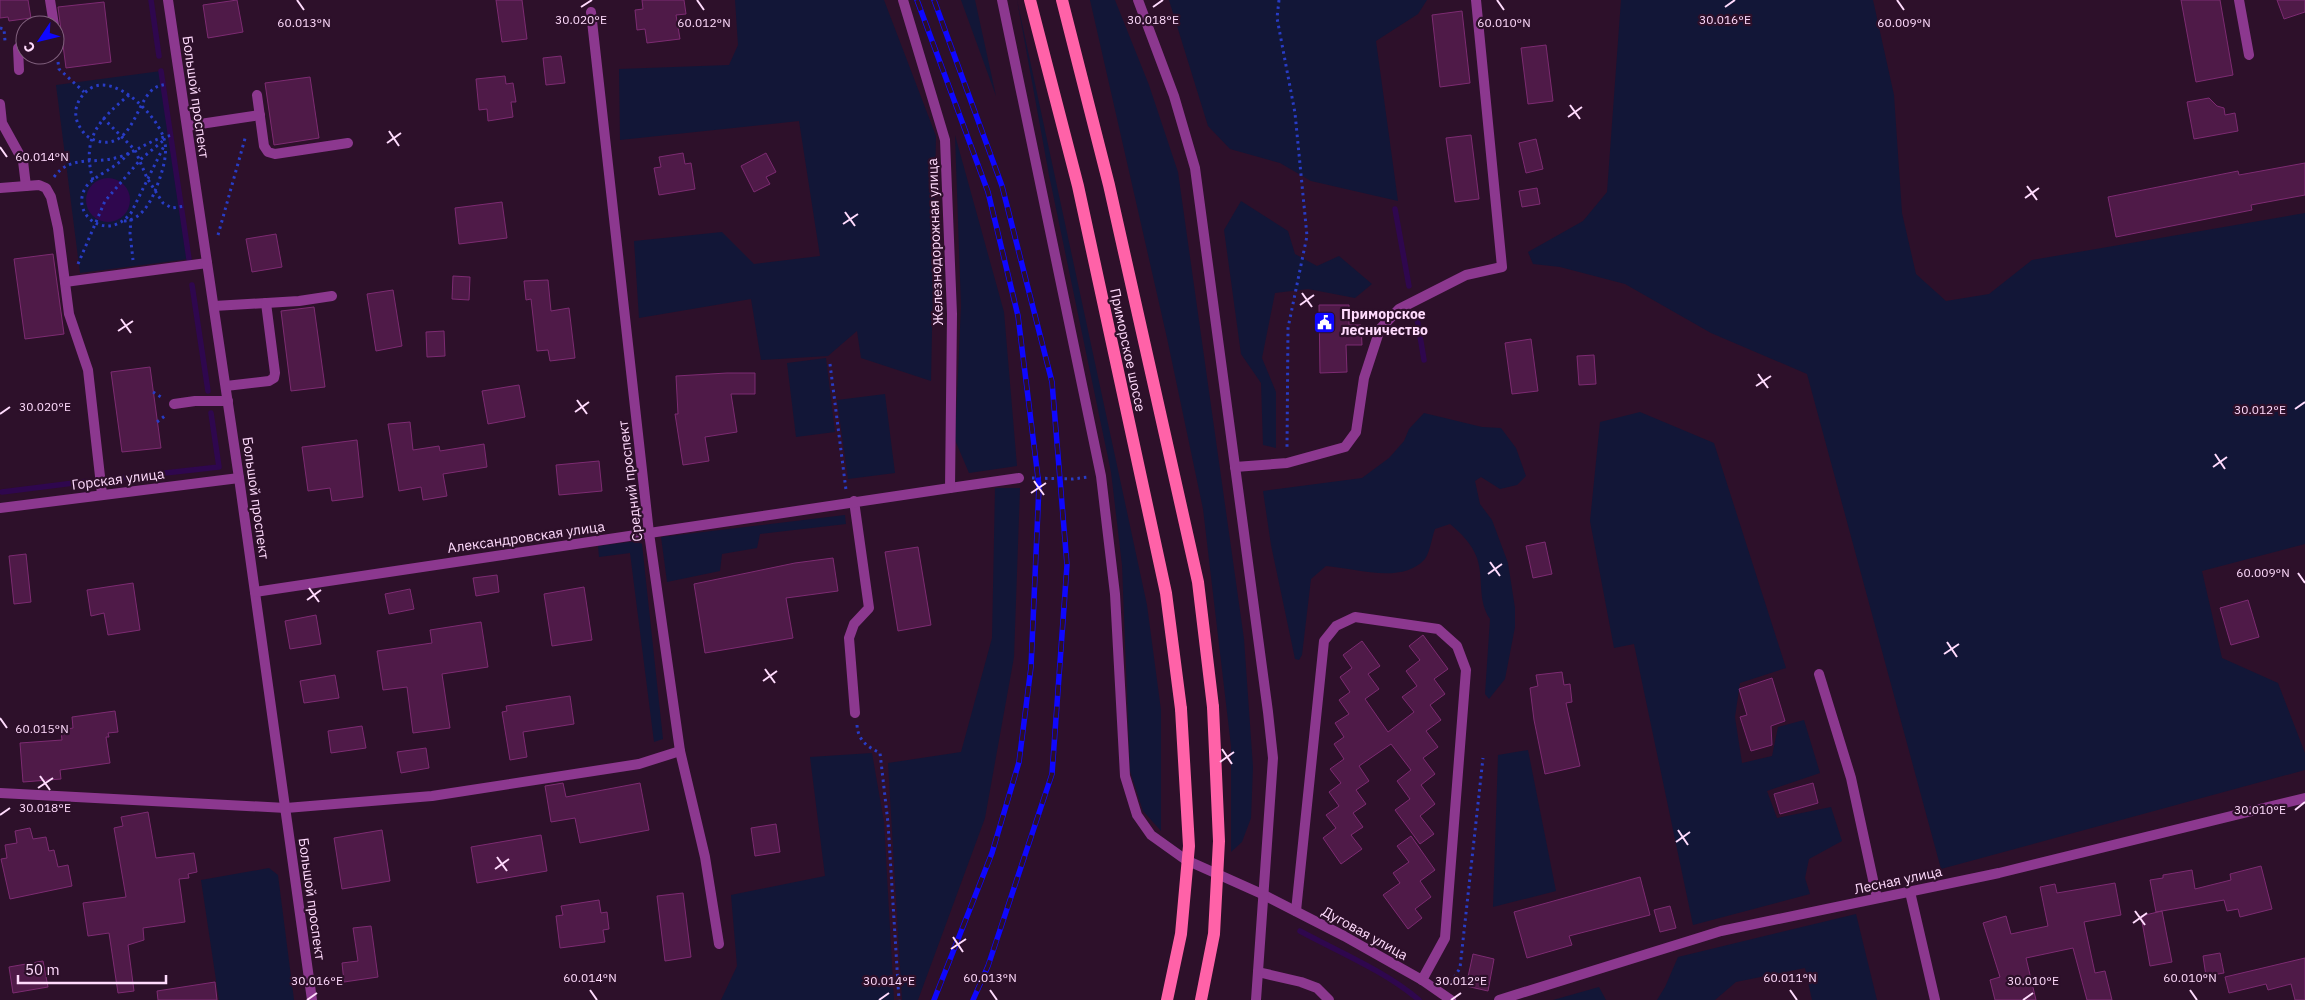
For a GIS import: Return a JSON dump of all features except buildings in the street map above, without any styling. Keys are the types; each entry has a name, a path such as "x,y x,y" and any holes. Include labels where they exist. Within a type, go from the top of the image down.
{"main road":[{"name":"Приморское шоссе","path":"1030,0 1078,186 1164,583 1181,709 1189,846 1181,934 1166,1000"},
{"name":"Приморское шоссе","path":"1062,0 1109,185 1198,582 1213,707 1219,841 1214,934 1201,1000"}],"street":[{"path":"50,0 52,15"},
{"name":"Большой проспект","path":"168,0 226,386 312,1000"},
{"name":"Железнодорожная улица","path":"903,0 945,140 952,314 950,488"},
{"name":"Дуговая улица","path":"1002,0 1101,476 1115,594 1125,776 1137,815 1151,835 1186,860 1262,894 1344,936 1422,980 1448,997"},
{"path":"1138,0 1174,96 1195,168 1273,758 1256,1000"},
{"path":"1236,467 1287,463 1345,447 1356,432 1364,378 1380,329 1399,309 1466,274 1502,267 1476,0"},
{"path":"2239,0 2248,55"},
{"name":"Средний проспект","path":"591,12 649,533 680,751 704,857 719,944"},
{"path":"18,65 19,70"},
{"path":"257,95 256,116 264,146 268,152 275,154 348,143"},
{"path":"0,104 2,123 23,162 26,186"},
{"path":"187,126 256,116"},
{"path":"0,188 39,185 46,188 51,197 68,282 71,321 88,370 102,494"},
{"path":"68,282 207,264"},
{"path":"214,306 332,296"},
{"path":"226,386 269,381 274,378 275,373 266,302"},
{"path":"174,404 195,401 228,402"},
{"name":"Горская улица","path":"0,508 239,478"},
{"name":"Александровская улица","path":"255,592 1019,478"},
{"path":"851,502 869,608 854,624 849,638 855,713"},
{"path":"1296,911 1324,641 1336,626 1355,617 1438,629 1456,646 1466,670 1444,938 1422,980"},
{"path":"1819,674 1851,778 1878,898"},
{"path":"0,793 286,808 432,796 639,764 680,751"},
{"name":"Лесная улица","path":"1499,1000 1721,931 2008,870 2305,798"},
{"path":"1910,892 1935,1000"},
{"path":"1258,972 1301,982 1317,988 1329,1000"}],"path":[{"path":"1279,0 1277,18 1295,113 1307,236 1288,328 1287,463"},
{"path":"59,65 59,68 84,92"},
{"path":"124,221 132,220 140,215 154,192 162,172 165,137 142,106 117,87 104,85 94,87 84,92 78,101 77,123 82,132 91,139 101,142 112,141 122,135 134,122 142,106 147,95 159,86"},
{"path":"93,180 89,162 91,139 103,118 129,95"},
{"path":"217,240 256,116"},
{"path":"103,118 136,150 154,192 163,203 172,208 187,206"},
{"path":"46,188 59,169 67,163 110,160 136,150 155,139 165,137"},
{"path":"68,282 105,201 141,159 165,137"},
{"path":"129,153 122,163 93,180 86,188 82,197 83,208 88,217 106,227 115,226 124,221 131,213 164,145"},
{"path":"131,213 130,248 134,263"},
{"path":"830,364 851,502"},
{"path":"1019,478 1072,479 1101,476"},
{"path":"855,713 857,733 866,746 880,753 888,823 899,1000"},
{"path":"1448,997 1460,968 1483,758"}],"shaded area":[{"path":"735,0 884,0 936,136 931,381 861,358 857,331 828,356 761,360 751,299 639,318 634,241 722,232 754,264 820,256 799,121 620,140 619,69 729,65 738,45"},
{"path":"961,0 975,0 996,96"},
{"path":"1017,0 1147,605 1161,710 1161,831 1143,811 1130,771 1122,565 1111,472 1049,175"},
{"path":"1090,0 1115,0 1149,85 1178,172 1244,639 1253,767 1251,818 1242,842 1231,852 1231,746 1203,509 1167,338"},
{"path":"1169,0 1427,0 1418,14 1376,41 1398,201 1311,181 1280,163 1230,149 1208,126"},
{"path":"1621,0 1873,0 1894,95 1902,213 1916,274 1946,301 1989,294 2032,260 2305,213 2305,544 2202,571 2222,658 2278,683 2305,753 2305,770 1941,869 1807,374 1711,333 1625,284 1560,267 1533,264 1528,252 1583,221 1607,192"},
{"path":"161,71 189,259 80,273 56,85"},
{"path":"955,135 1004,312 1017,466 969,473 955,440 961,306"},
{"path":"104,178 112,178 124,184 130,200 124,216 112,222 104,222 92,216 86,204 86,196 92,184"},
{"path":"1241,201 1288,231 1295,254 1317,266 1339,256 1372,284 1355,298 1308,289 1275,293 1262,358 1276,392 1276,448 1263,445 1261,383 1241,354 1224,230"},
{"path":"826,358 835,432 796,437 787,363"},
{"path":"885,394 895,473 848,479 837,400"},
{"path":"1640,412 1714,443 1786,668 1740,683 1735,717 1742,763 1772,756 1778,727 1804,720 1820,773 1767,791 1777,818 1831,807 1842,841 1809,859 1805,878 1810,894 1693,925 1634,644 1614,648 1590,521 1600,422"},
{"path":"1424,413 1482,427 1501,428 1516,448 1526,476 1517,485 1500,489 1481,477 1475,481 1480,504 1492,520 1508,563 1515,608 1515,627 1505,679 1489,699 1485,694 1490,619 1483,604 1479,566 1475,553 1469,543 1450,524 1435,529 1427,556 1415,567 1404,571 1378,573 1326,566 1311,579 1302,655 1299,660 1295,659 1271,545 1263,491 1362,478 1389,458 1404,441 1409,429"},
{"path":"995,488 1020,488 1014,657 985,818 918,1000 902,1000 888,763 961,752 992,638"},
{"path":"845,515 846,524 760,534 757,548 722,554 720,571 667,582 661,537"},
{"path":"637,541 642,544 663,739 654,742 630,553 599,557 598,546"},
{"path":"1528,750 1556,891 1493,907 1498,755"},
{"path":"872,753 884,822 894,1000 721,1000 737,966 731,895 825,876 810,757"},
{"path":"269,868 278,875 294,1000 219,1000 201,880"},
{"path":"1856,914 1877,1000 1812,1000 1805,968 1736,982 1715,1000 1657,1000 1678,957"},
{"path":"1599,987 1606,1000 1553,1000"}],"waterway":[{"path":"151,0 159,56"},
{"path":"161,71 189,259"},
{"path":"1395,209 1409,286"},
{"path":"192,285 208,391"},
{"path":"1417,318 1424,360"},
{"path":"111,479 219,467 211,413"},
{"path":"2,492 90,481"},
{"path":"1300,931 1377,971 1419,1000"}],"railway":[{"path":"917,0 988,192 1018,316 1039,486 1031,667 1019,762 992,853 934,1000"},
{"path":"934,0 1002,186 1052,382 1067,565 1052,774 988,966 973,1000"}],"place":[{"name":"Приморское лесничество","path":"1325,322"}]}
